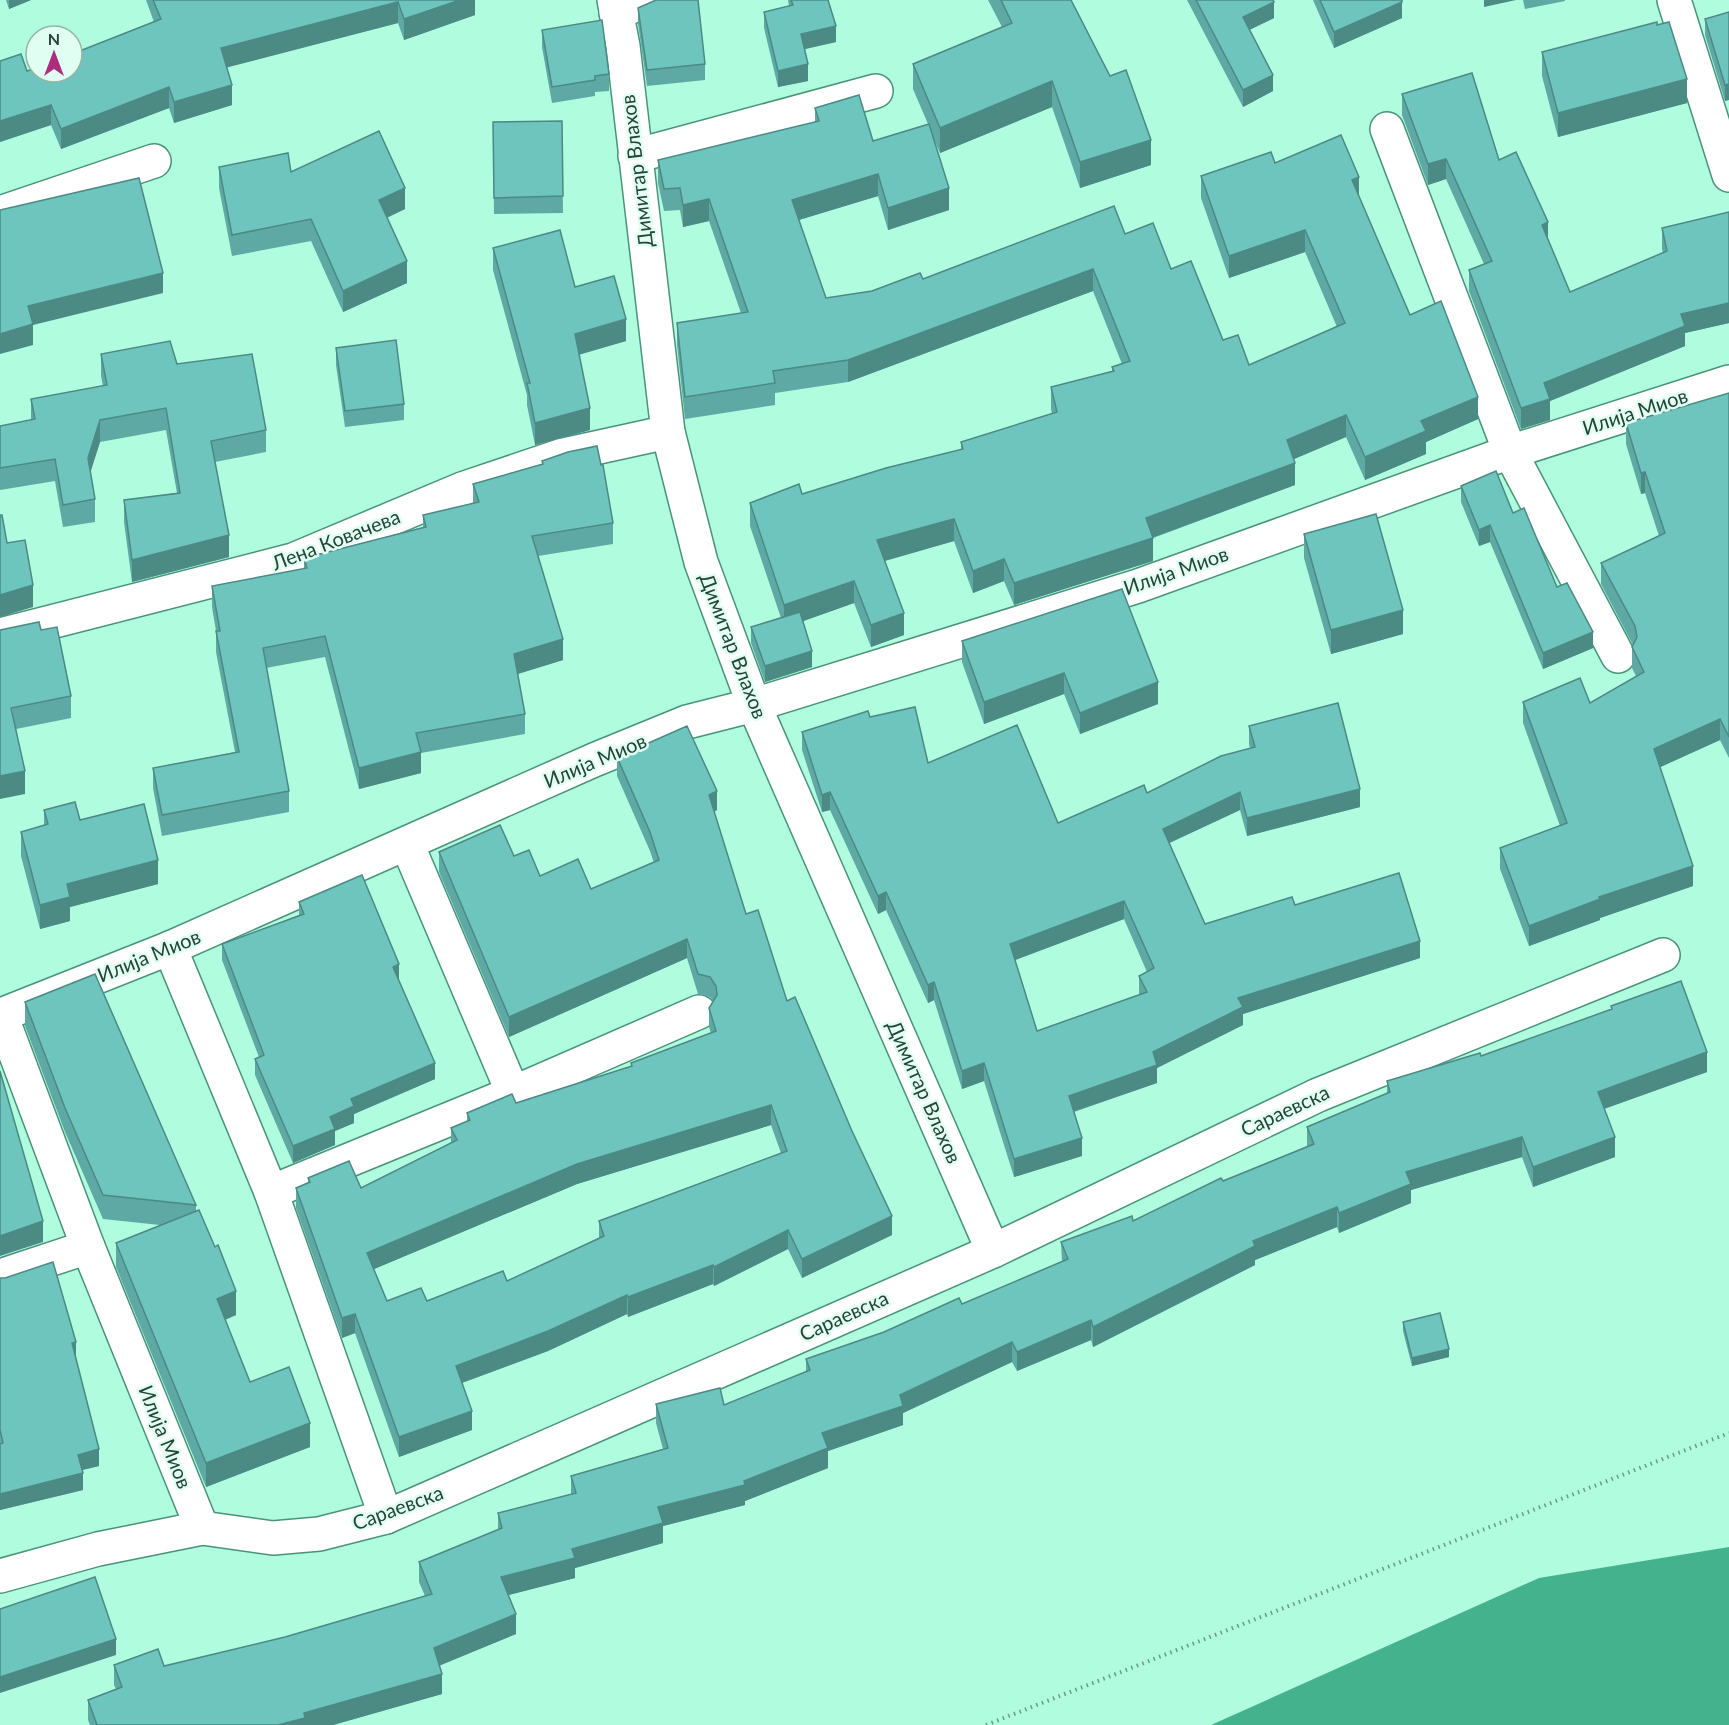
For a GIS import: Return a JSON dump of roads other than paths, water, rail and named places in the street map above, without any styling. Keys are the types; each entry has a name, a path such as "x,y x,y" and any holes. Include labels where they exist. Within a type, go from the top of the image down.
{"street":[{"path":"615,6 648,0"},
{"path":"1674,0 1729,175"},
{"name":"Димитар Влахов","path":"615,6 623,46 668,432 701,562 754,705 993,1251"},
{"path":"635,156 876,91"},
{"path":"1387,129 1510,452 1618,656"},
{"path":"0,213 154,161"},
{"name":"Илија Миов","path":"202,1528 88,1247 1,1015 170,948 594,760 687,722 754,705 1138,586 1510,452 1729,382"},
{"name":"Лена Ковачева","path":"0,635 293,560 462,489 563,455 668,432"},
{"path":"407,844 513,1093"},
{"path":"170,948 271,1192 386,1517"},
{"name":"Сараевска","path":"0,1576 98,1549 202,1528 273,1538 319,1534 386,1517 993,1251 1318,1095 1663,954"},
{"path":"271,1192 513,1093 699,1012"},
{"path":"0,1276 88,1247"}]}
